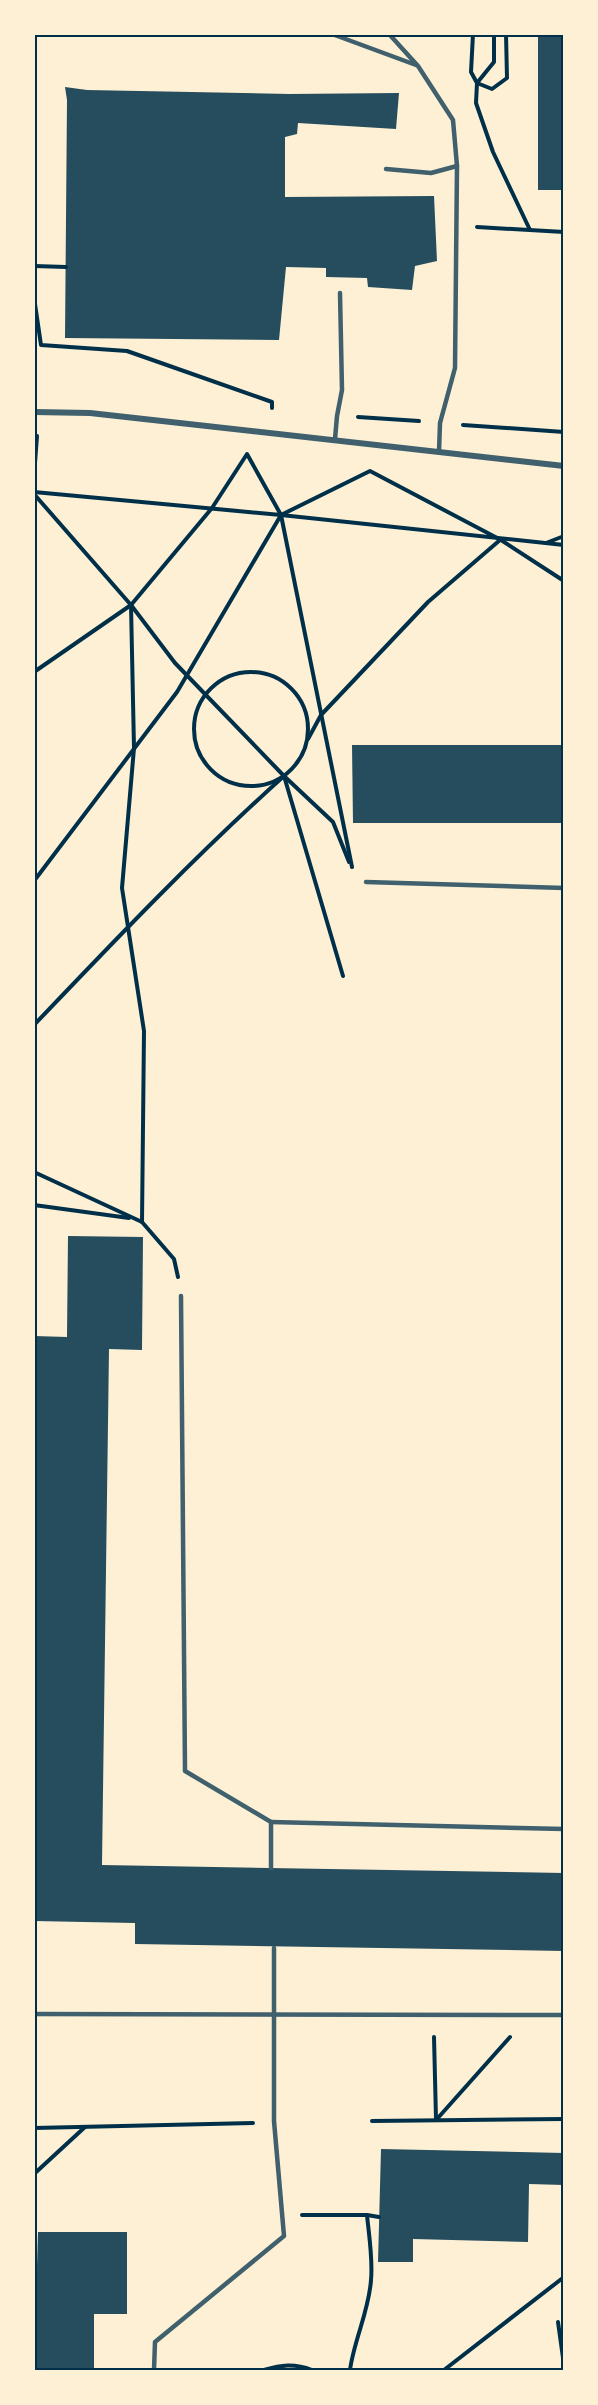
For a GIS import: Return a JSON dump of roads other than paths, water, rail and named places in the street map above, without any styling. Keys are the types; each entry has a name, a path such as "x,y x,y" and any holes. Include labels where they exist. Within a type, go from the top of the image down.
{"street":[{"path":"34,412 90,413 564,466"}],"lane":[{"path":"332,34 418,66"},
{"path":"390,35 418,66 453,120 457,166 455,368 440,423 440,452"},
{"path":"386,170 431,173 457,166"},
{"path":"335,439 342,390 340,293"},
{"path":"366,882 564,888"},
{"path":"181,1296 185,1771 271,1822 564,1830"},
{"path":"271,1822 272,1868"},
{"path":"154,2370 155,2342 284,2236 284,2214 274,2121 274,1948"},
{"path":"34,2014 564,2015"}]}
